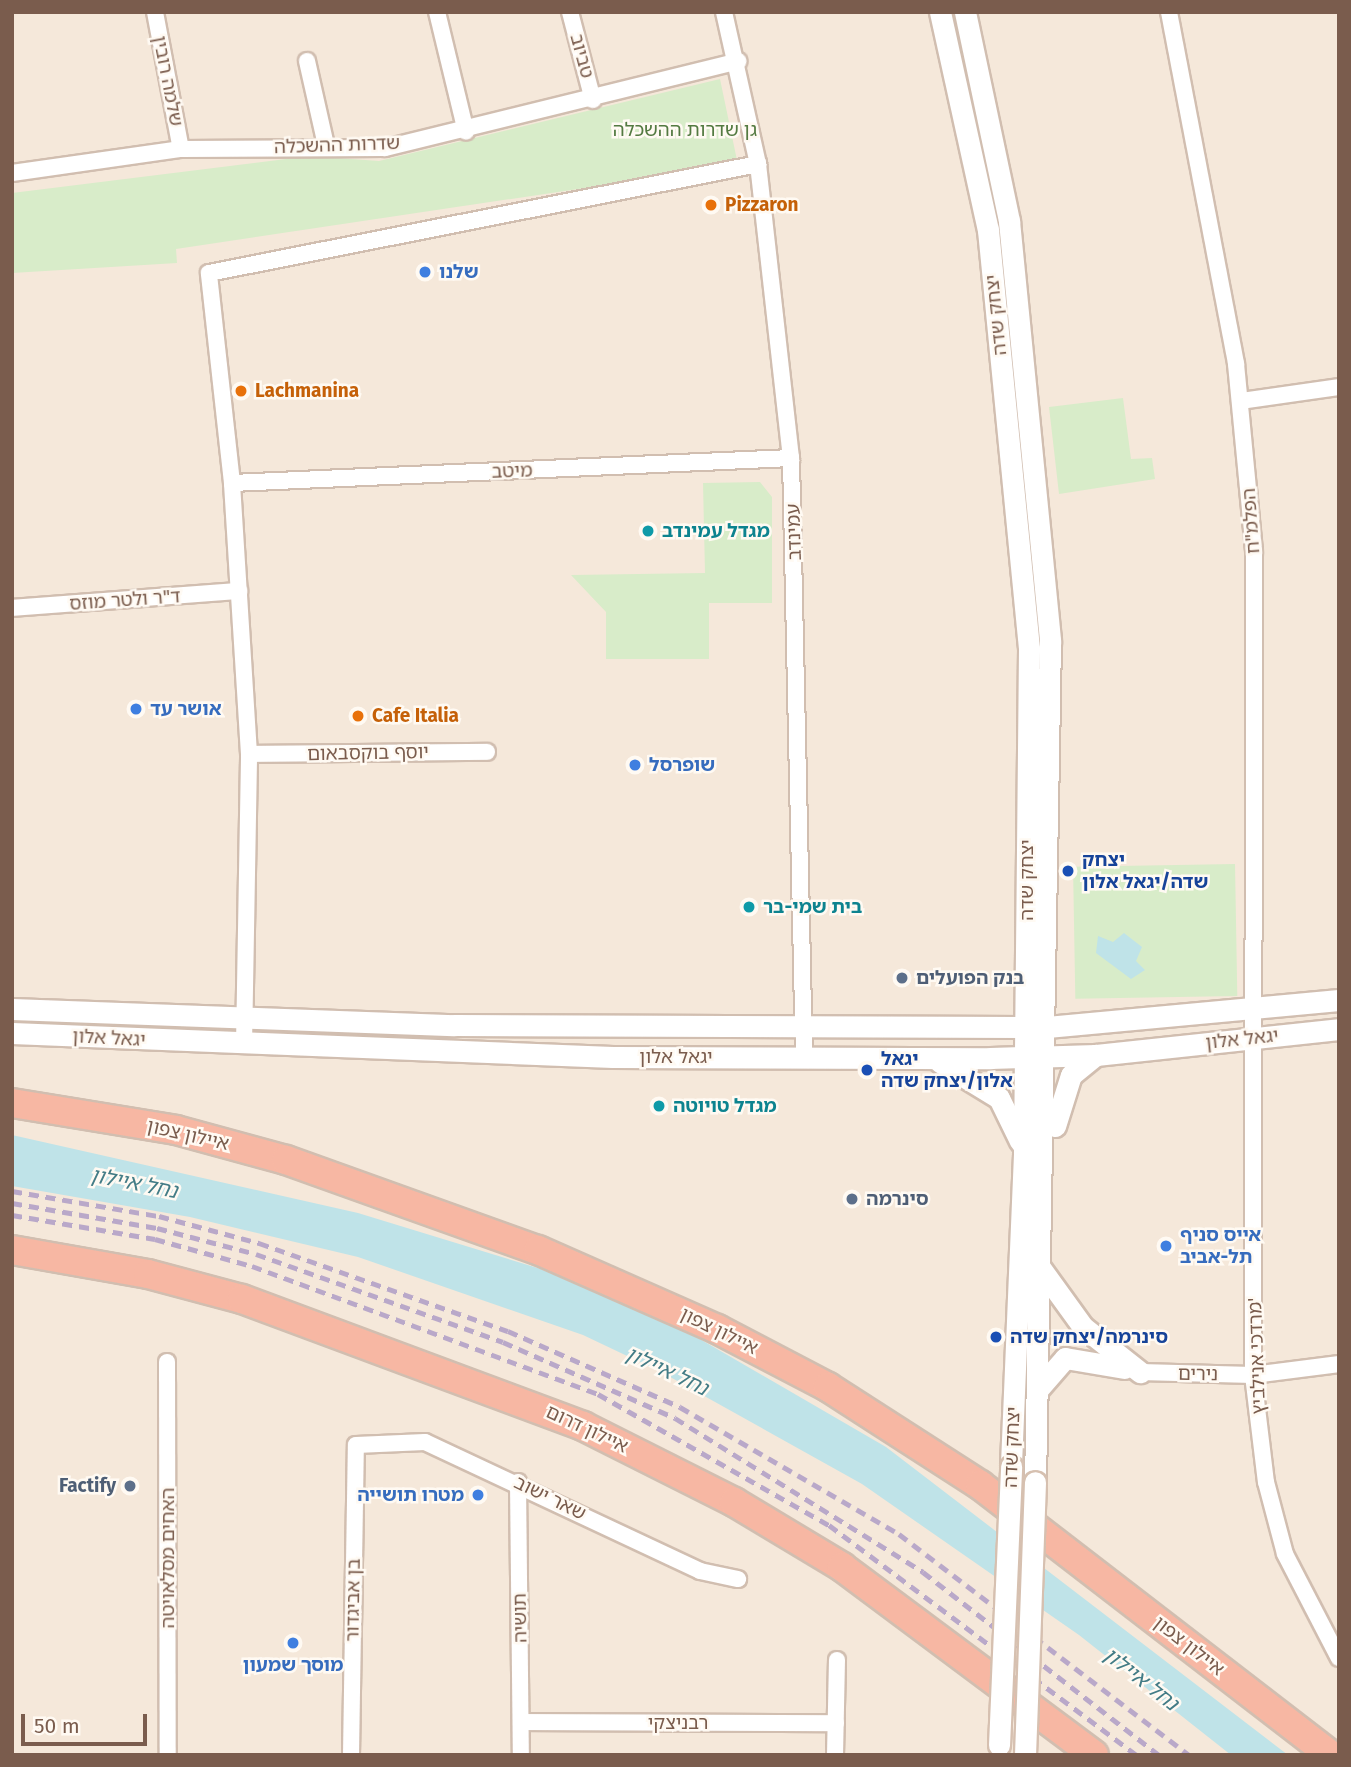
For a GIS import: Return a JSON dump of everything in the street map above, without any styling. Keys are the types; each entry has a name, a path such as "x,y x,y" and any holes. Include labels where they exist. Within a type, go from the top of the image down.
{"highway":[{"name":"איילון צפון","path":"12,1102 176,1130 286,1160 538,1250 718,1329 828,1388 980,1485 1331,1755"},
{"name":"איילון דרום","path":"12,1250 148,1274 242,1299 583,1426 734,1502 842,1567 1094,1755"}],"street":[{"name":"שלמה רובין","path":"155,12 181,149"},
{"path":"437,12 466,132"},
{"name":"טביוב","path":"570,12 593,100"},
{"name":"עמינדב","path":"724,12 738,61 758,164 791,458 806,1028 804,1057"},
{"name":"יצחק שדה","path":"940,12 988,230 1029,649 1037,1027 1047,1058 1025,1755"},
{"name":"יצחק שדה","path":"965,12 1009,221 1050,641 1037,1027 1026,1058 999,1750"},
{"name":"הפלמ\"ח","path":"1169,12 1241,401 1254,551 1256,1037"},
{"path":"307,61 326,145"},
{"name":"שדרות ההשכלה","path":"12,173 181,149 326,145 385,148 466,132 738,61"},
{"path":"244,1045 249,754 232,483 209,273 758,164"},
{"path":"1241,401 1339,387"},
{"name":"מיטב","path":"232,483 791,458"},
{"name":"ד\"ר ולטר מוזס","path":"12,608 239,591"},
{"name":"יוסף בוקסבאום","path":"249,754 487,752"},
{"name":"יגאל אלון","path":"12,1009 243,1021 806,1028 1037,1027 1256,1010 1339,1000"},
{"name":"יגאל אלון","path":"12,1033 244,1045 804,1057 1047,1058 1339,1029"},
{"name":"מרדכי אנילביץ'","path":"1256,1037 1253,1375 1278,1530 1314,1618 1339,1658"},
{"path":"1044,1191 1067,1083 1077,1066 1096,1055"},
{"path":"931,1058 999,1098 1024,1154"},
{"path":"1041,1269 1083,1327 1140,1372"},
{"path":"1038,1390 1065,1358 1140,1372"},
{"name":"האחים מסלאויטה","path":"167,1362 168,1755"},
{"name":"נירים","path":"1140,1372 1253,1375 1339,1364"},
{"name":"שאר ישוב","path":"356,1446 425,1442 518,1482 700,1572 738,1579"},
{"name":"בן אביגדור","path":"351,1755 356,1446"},
{"name":"תושיה","path":"518,1482 521,1755"},
{"path":"835,1755 837,1660"},
{"name":"רבניצקי","path":"521,1722 836,1723"}],"shaded area":[{"path":"12,12 1339,12 1339,1755 12,1755"}],"green space":[{"name":"גן שדרות ההשכלה","path":"720,79 738,165 176,249 177,263 12,273 12,193 310,156 379,161"},
{"path":"1123,398 1131,459 1152,458 1155,479 1059,494 1049,407"},
{"path":"760,482 772,497 772,603 709,603 709,659 606,659 606,612 571,575 705,573 703,483"},
{"path":"1235,864 1237,996 1075,999 1073,867"}],"water":[{"path":"1124,933 1142,947 1136,961 1145,970 1131,979 1096,953 1098,936 1113,942"},
{"name":"נחל איילון","path":"12,1135 358,1213 541,1269 667,1320 886,1447 1288,1755 1231,1755 1079,1635 862,1484 663,1373 583,1335 358,1257 190,1217 12,1186"}],"railway":[{"path":"12,1191 159,1216 259,1243 508,1331 680,1407 899,1534 1189,1755"},
{"path":"12,1203 157,1228 256,1254 503,1342 675,1418 923,1572 1159,1755"},
{"path":"12,1215 155,1239 252,1266 598,1394 829,1525 1137,1755"}],"place":[{"name":"Pizzaron","path":"711,205"},
{"name":"שלנו","path":"425,272"},
{"name":"Lachmanina","path":"241,391"},
{"name":"מגדל עמינדב","path":"648,531"},
{"name":"אושר עד","path":"136,709"},
{"name":"Cafe Italia","path":"358,716"},
{"name":"שופרסל","path":"635,765"},
{"name":"יצחק שדה/יגאל אלון","path":"1068,871"},
{"name":"בית שמי-בר","path":"749,907"},
{"name":"בנק הפועלים","path":"902,978"},
{"name":"יגאל אלון/יצחק שדה","path":"867,1070"},
{"name":"מגדל טויוטה","path":"659,1106"},
{"name":"סינרמה","path":"852,1199"},
{"name":"אייס סניף תל-אביב","path":"1166,1246"},
{"name":"סינרמה/יצחק שדה","path":"996,1337"},
{"name":"Factify","path":"130,1486"},
{"name":"מטרו תושייה","path":"478,1495"},
{"name":"מוסך שמעון","path":"293,1643"}]}
